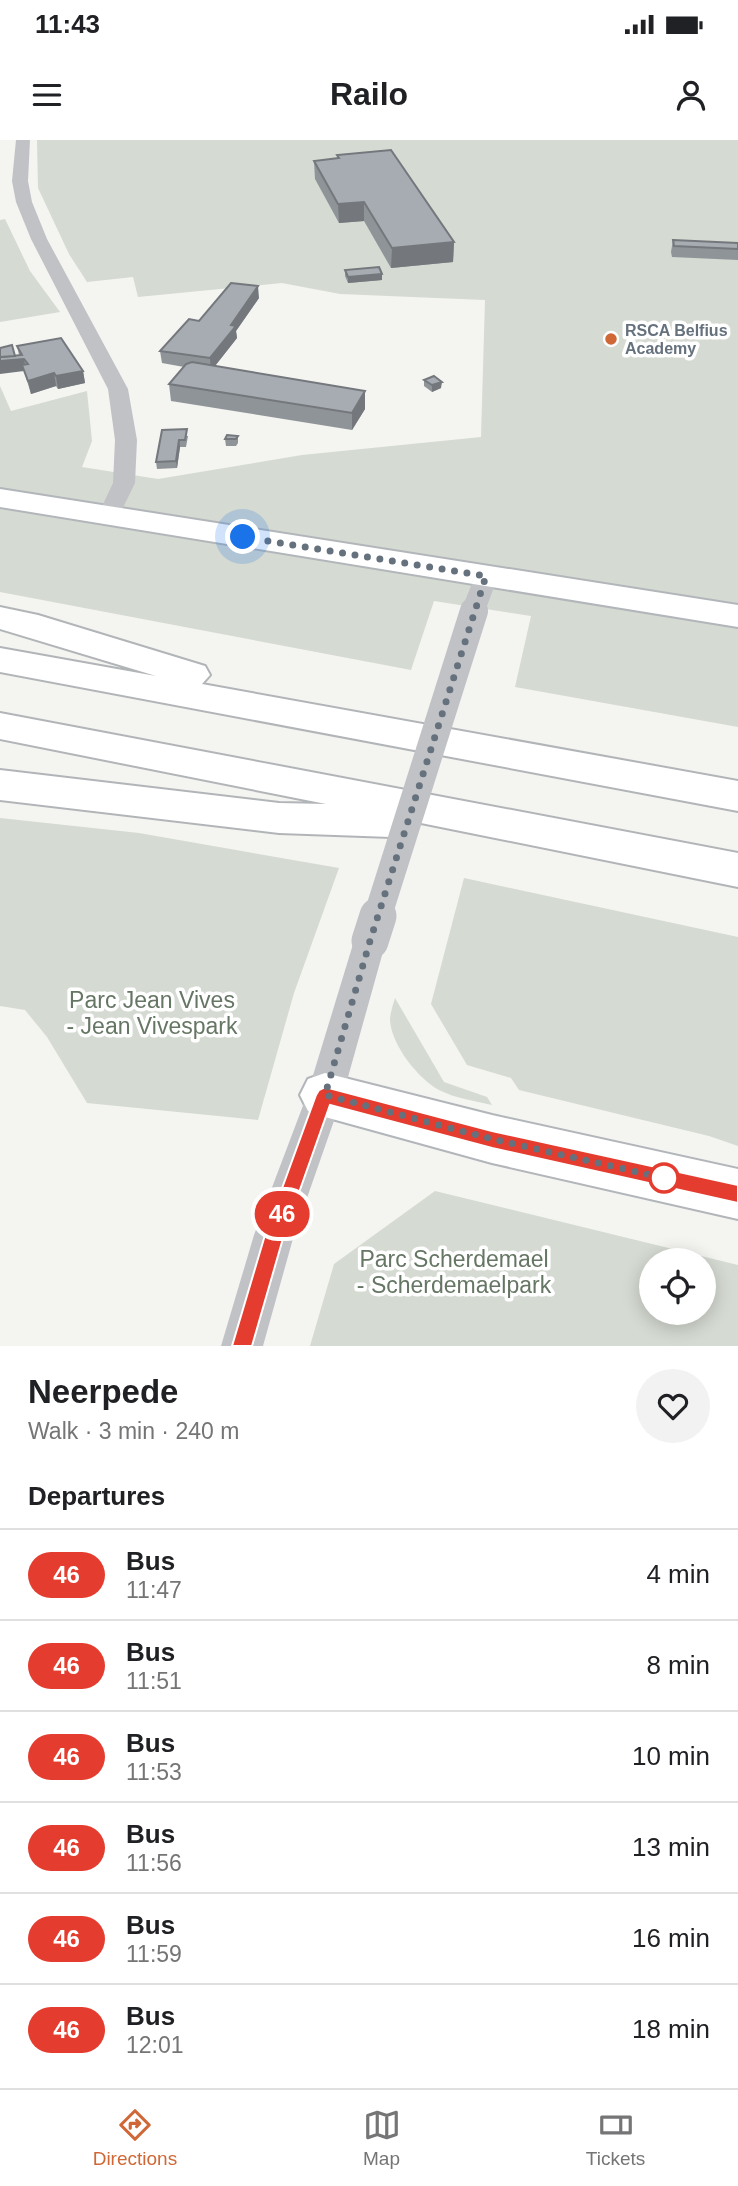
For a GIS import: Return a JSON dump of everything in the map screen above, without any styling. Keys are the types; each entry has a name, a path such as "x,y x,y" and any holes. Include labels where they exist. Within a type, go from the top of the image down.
{"main road":[{"path":"0,498 738,615"},
{"path":"0,618 26,623 358,726"},
{"path":"0,660 738,796"},
{"path":"0,726 738,870"},
{"path":"0,785 279,818 511,826"},
{"path":"325,1095 492,1139 738,1194"}],"street":[{"path":"18,150 24,202 39,239 118,389 126,440 124,483 109,515"},
{"path":"242,1346 274,1235 325,1095 370,941 486,576"}],"green space":[{"path":"37,140 738,140 738,727 515,687 531,616 434,601 411,670 0,592 0,386 11,411 87,391 92,441 82,467 158,479 302,455 481,437 485,300 340,294 282,283 138,297 133,277 87,282 69,254 38,188"},
{"path":"5,219 30,271 60,312 0,322 0,220"},
{"name":"Parc Jean Vives - Jean Vivespark","path":"0,818 139,833 339,868 294,993 258,1120 87,1103 47,1037 25,1010 0,1006"},
{"path":"464,878 738,937 738,1146 709,1136 519,1090 511,1078 467,1065 431,1004"},
{"path":"395,998 444,1082 487,1097 492,1105 439,1090 423,1078 407,1060 395,1040 390,1017"},
{"name":"Parc Scherdemael - Scherdemaelpark","path":"435,1191 668,1248 639,1248 639,1325 716,1325 716,1260 738,1265 738,1346 310,1346 334,1264"}],"building":[{"path":"391,150 454,242 392,248 364,202 338,204 314,161 339,158 337,155"},
{"path":"673,240 738,243 738,249 674,246"},
{"path":"379,267 382,274 348,277 345,270"},
{"path":"231,283 258,286 231,325 236,326 210,358 160,351 189,319 199,321"},
{"path":"61,338 83,371 56,376 54,373 28,381 22,365 28,364 24,359 0,361 0,357 22,355 17,346"},
{"path":"12,345 15,356 0,357 0,348"},
{"path":"192,362 365,391 352,413 169,384 186,364"},
{"path":"434,376 442,382 432,385 424,380"},
{"path":"187,429 185,440 179,440 176,461 156,462 162,430"},
{"path":"227,435 238,436 236,439 225,439"}],"bus line":[{"name":"46","path":"242,1346 274,1235 325,1095 492,1139 738,1194"}],"place":[{"name":"RSCA Belfius Academy","path":"611,339"}],"route":[{"path":"243,537 486,576 370,941 325,1095 492,1139 664,1178"}]}
